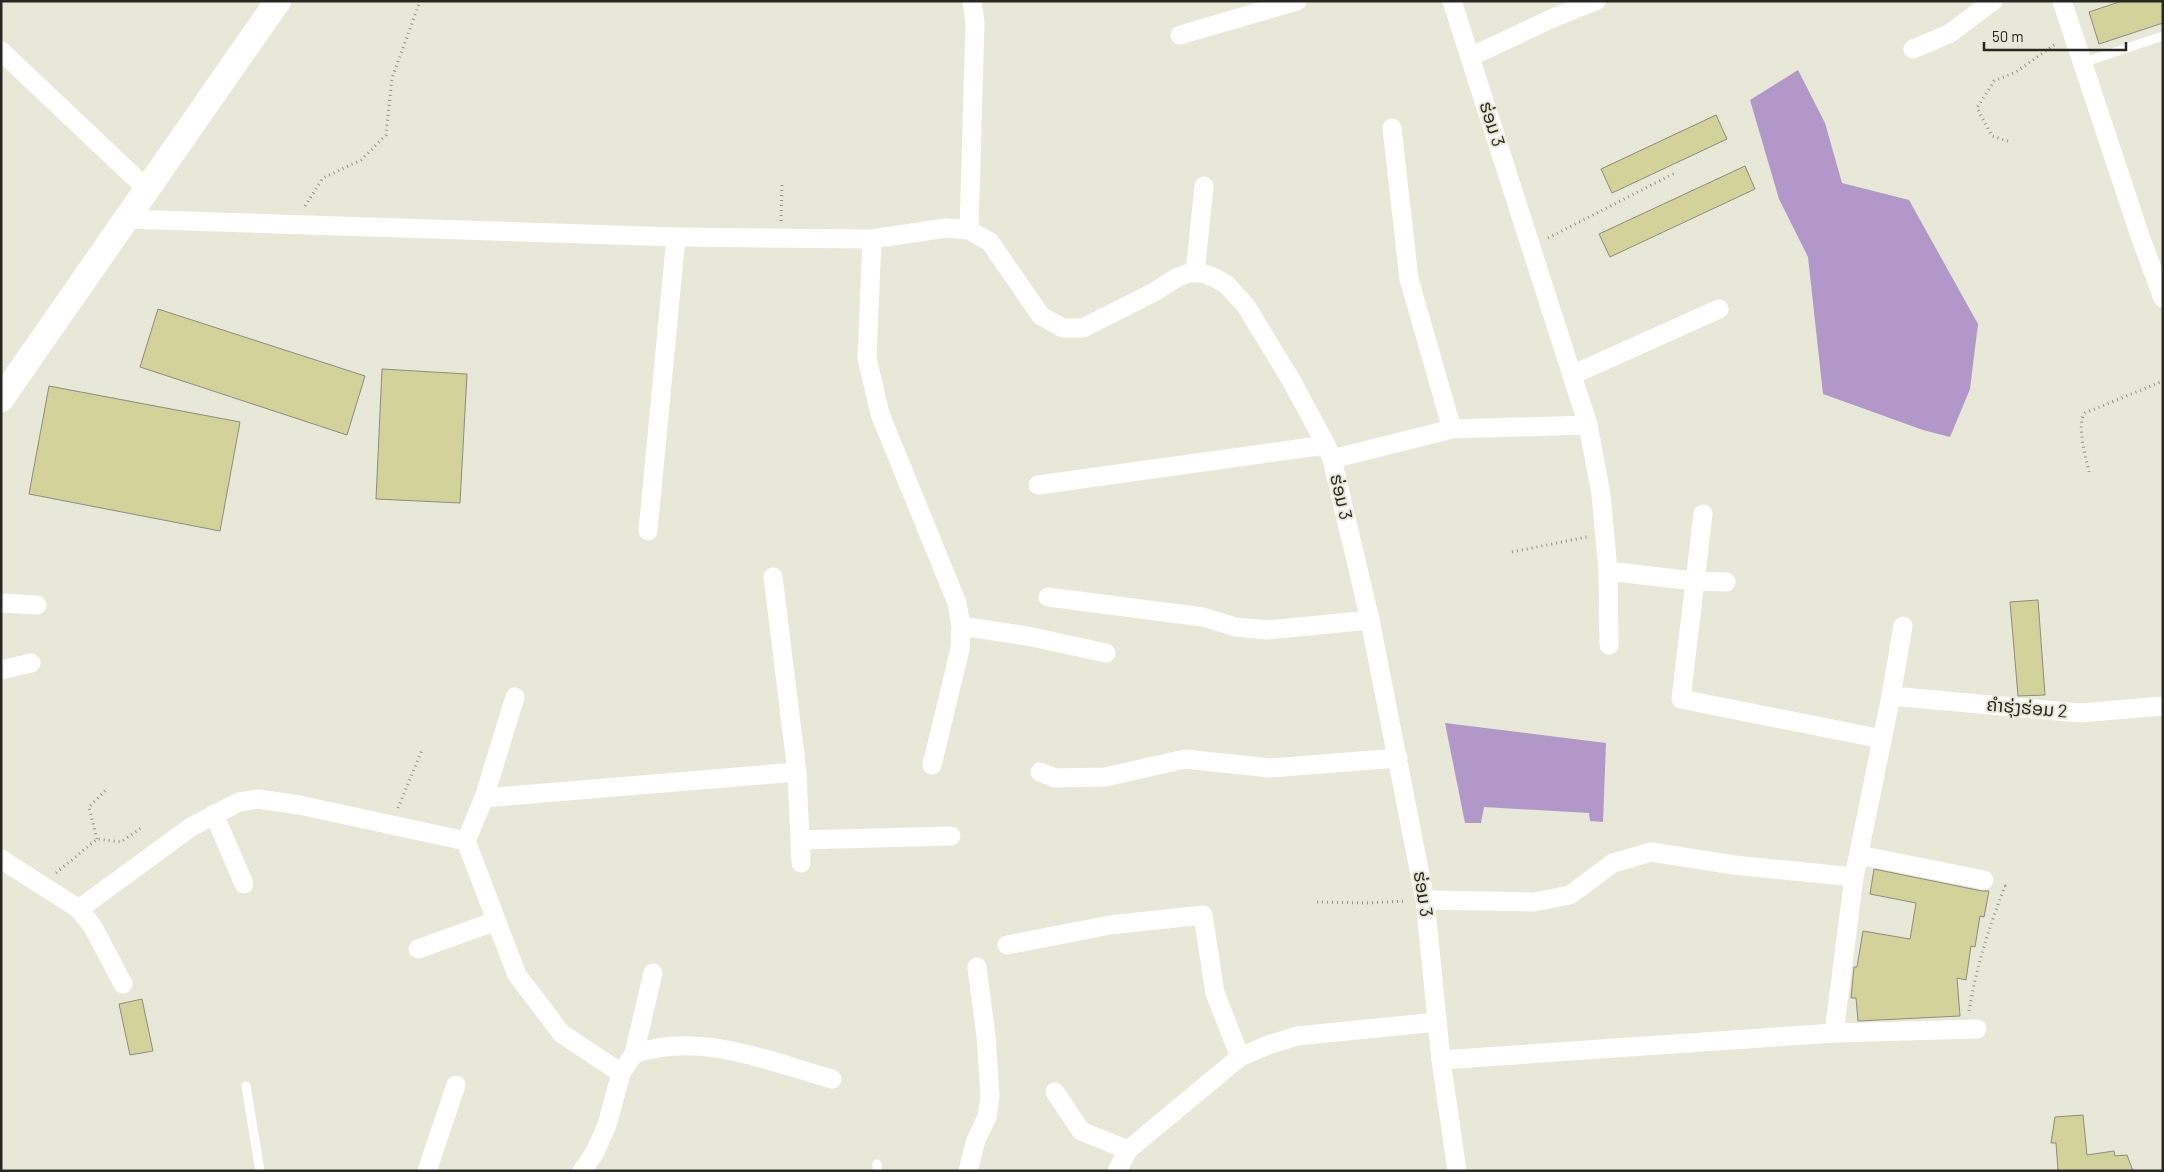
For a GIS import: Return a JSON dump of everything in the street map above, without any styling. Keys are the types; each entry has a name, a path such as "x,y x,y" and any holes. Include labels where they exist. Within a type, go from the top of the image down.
{"street":[{"path":"1,399 278,1"},
{"path":"969,230 976,22 972,1"},
{"path":"1180,35 1297,1"},
{"name":"ຮ່ອມ 3","path":"1452,1 1588,425 1452,429 1329,452 1370,620 1425,900 1441,1060 1457,1171"},
{"path":"1470,57 1553,18 1596,1"},
{"path":"1913,49 1949,34 1993,1"},
{"path":"2062,1 2137,227 2163,298"},
{"path":"1,50 147,189"},
{"path":"1392,128 1409,279 1452,429"},
{"path":"1195,273 1204,186"},
{"path":"126,219 676,236 872,239 946,228 969,230 990,242 1041,316 1063,328 1083,328 1156,291 1176,278 1202,273 1227,285 1246,306 1291,380 1329,452 1038,485"},
{"path":"648,531 676,236"},
{"path":"872,239 867,358 880,414 957,603 961,626 960,649 932,765"},
{"path":"1572,375 1719,309"},
{"path":"1588,425 1602,494 1608,571 1609,645"},
{"path":"1704,514 1694,581 1681,699 1882,739"},
{"path":"1608,571 1694,581 1726,582"},
{"path":"774,577 798,772 801,840 800,863"},
{"path":"1048,597 1203,617 1236,627 1268,630 1370,620"},
{"path":"1,603 37,605"},
{"path":"961,626 1027,636 1106,653"},
{"path":"1834,1033 1854,877 1891,696 1903,626"},
{"path":"1,670 31,663"},
{"name":"ຄໍາຮຸ່ງຮ່ອມ 2","path":"1891,696 2080,713 2163,706"},
{"path":"515,697 484,798 466,841 517,975 553,1023 569,1039 621,1073"},
{"path":"1040,772 1055,778 1105,777 1186,759 1270,768 1398,758"},
{"path":"484,798 798,772"},
{"path":"78,908 191,827 239,802 258,799 299,805 466,841"},
{"path":"214,814 244,884"},
{"path":"801,840 951,836"},
{"path":"1425,900 1534,902 1570,895 1613,863 1651,852 1734,866 1854,877"},
{"path":"1859,855 1984,880"},
{"path":"1,859 78,908 93,927 124,984"},
{"path":"1008,945 1110,925 1204,915 1215,993 1240,1057"},
{"path":"418,949 496,921"},
{"path":"968,1171 976,1140 987,1117 990,1096 986,1036 977,967"},
{"path":"582,1171 595,1152 607,1125 621,1073 634,1054 652,973"},
{"path":"1117,1171 1128,1150 1240,1057 1268,1045 1297,1036 1437,1022"},
{"path":"1441,1060 1834,1033 1972,1029"},
{"path":"634,1054 650,1048 677,1045 717,1047 832,1079"},
{"path":"427,1171 456,1085"},
{"path":"1054,1092 1082,1131 1128,1150"}],"lane":[{"path":"2082,63 2163,36"},
{"path":"246,1086 260,1171"}],"path":[{"path":"293,224 323,178 361,160 386,136 392,78 420,1"},
{"path":"2008,141 1992,136 1977,108 1994,81 2016,72 2072,33"},
{"path":"1531,246 1677,172"},
{"path":"781,237 782,183"},
{"path":"2089,472 2081,428 2081,417 2085,413 2163,381"},
{"path":"1512,552 1605,533"},
{"path":"390,825 422,750"},
{"path":"97,839 89,807 106,790"},
{"path":"42,885 97,839 121,842 141,828"},
{"path":"1972,1029 1973,987 1993,918 2005,886 1984,880"},
{"path":"1317,902 1369,903 1425,900"}],"shaded area":[{"path":"1798,70 1825,123 1842,183 1909,200 1978,324 1970,389 1950,437 1923,430 1823,394 1808,257 1779,199 1750,100"},
{"path":"1445,723 1606,743 1603,822 1590,821 1589,813 1484,807 1481,823 1465,823"}],"building":[{"path":"2122,1 2163,1 2163,23 2099,44 2089,12"},
{"path":"1716,115 1727,139 1612,193 1601,169"},
{"path":"1745,166 1755,189 1610,257 1599,234"},
{"path":"158,309 365,376 347,435 140,367"},
{"path":"382,369 467,374 460,503 376,499"},
{"path":"49,386 240,422 220,531 29,494"},
{"path":"2038,600 2045,695 2018,696 2010,602"},
{"path":"1874,869 1989,891 1984,917 1980,916 1975,947 1971,946 1966,980 1957,978 1960,1016 1858,1021 1856,998 1851,998 1854,967 1857,967 1863,931 1910,939 1916,903 1870,894"},
{"path":"142,999 153,1051 130,1055 119,1004"},
{"path":"2083,1115 2087,1155 2114,1151 2115,1156 2127,1155 2133,1171 2058,1171 2056,1143 2051,1143 2055,1117"}]}
